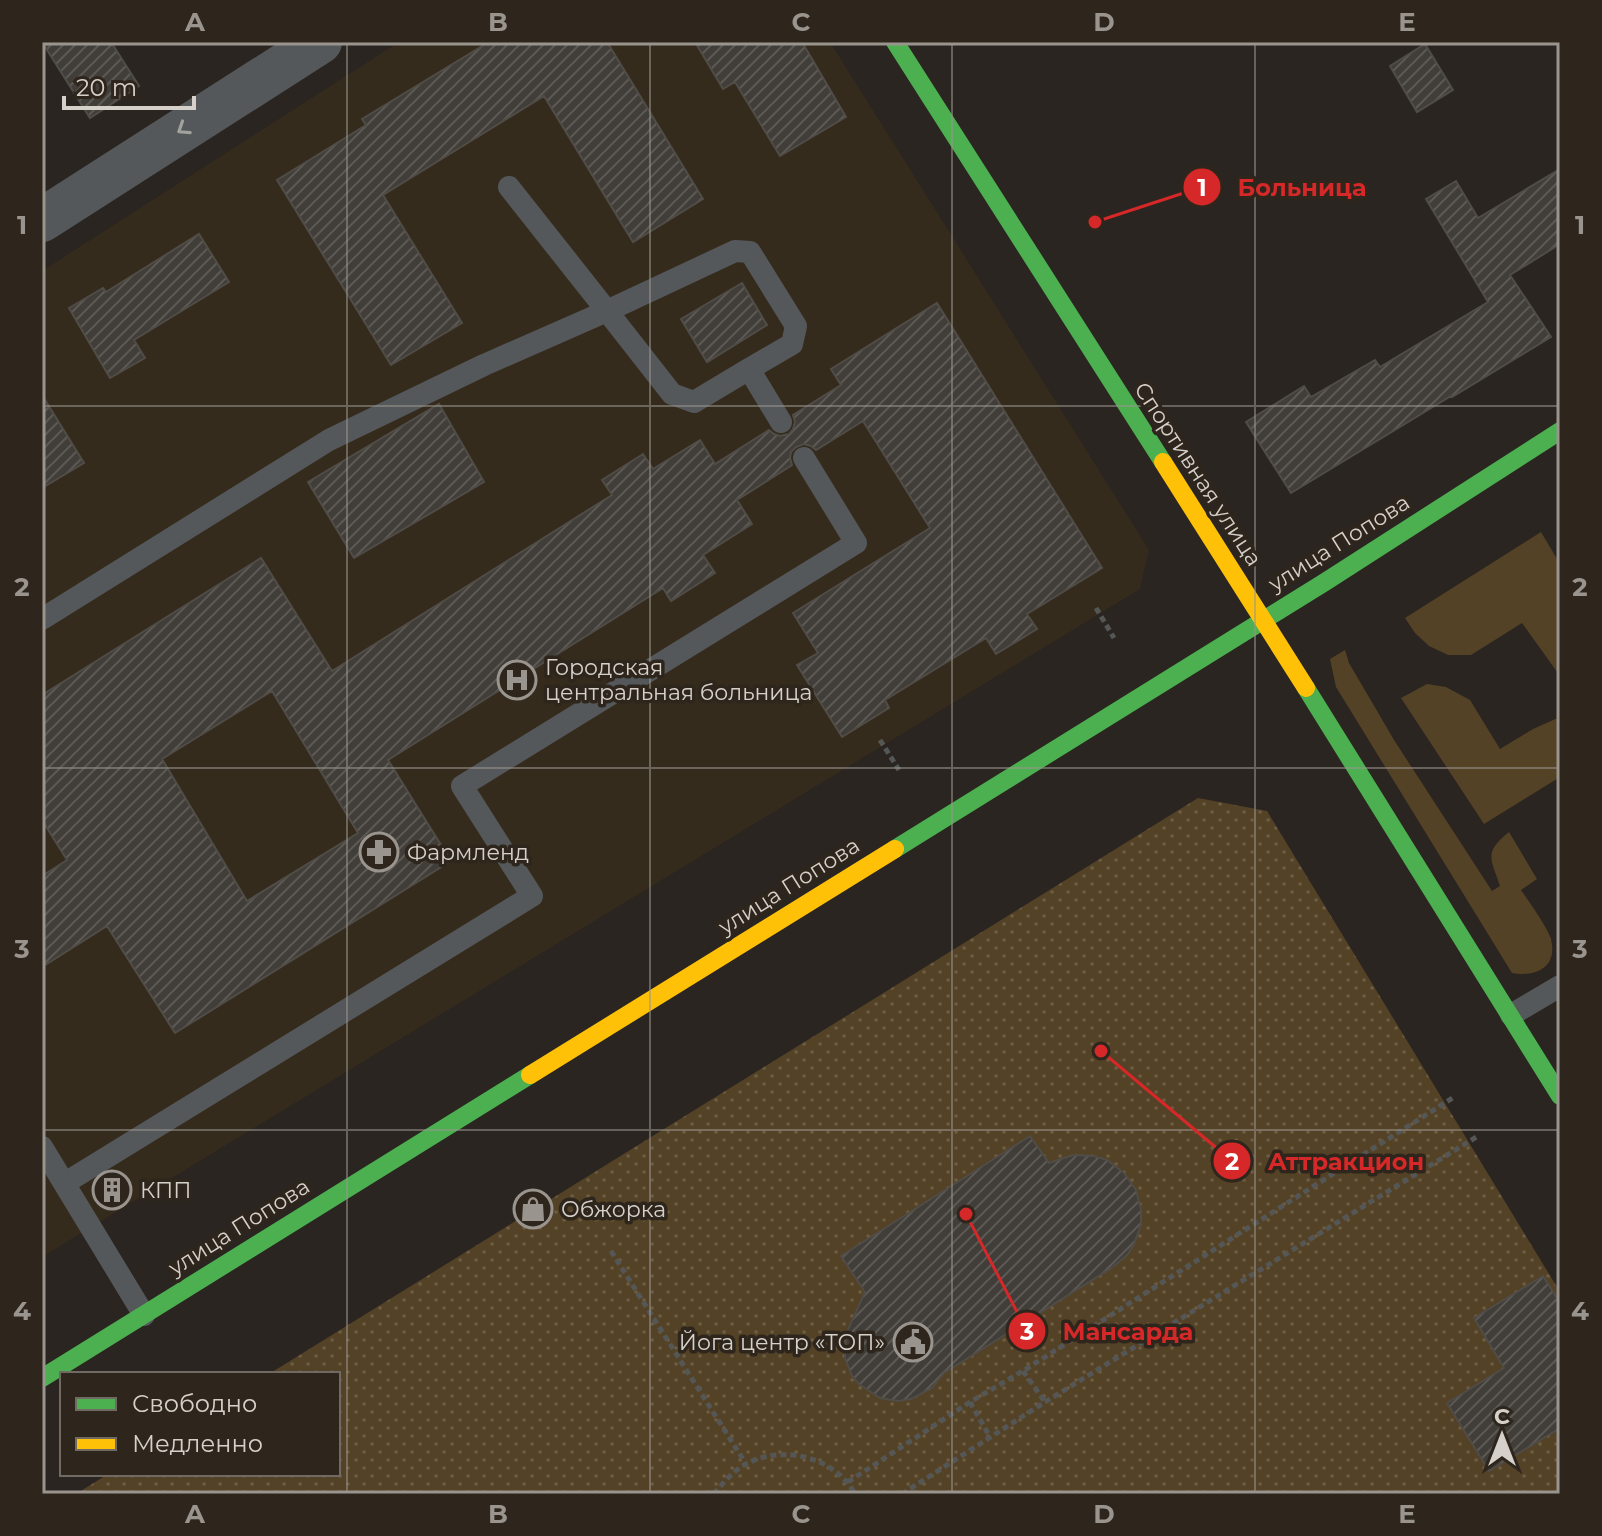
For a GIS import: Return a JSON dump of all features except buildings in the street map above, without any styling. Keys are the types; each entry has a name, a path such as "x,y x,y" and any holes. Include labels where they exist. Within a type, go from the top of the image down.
{"street":[{"path":"42,220 320,42"},
{"name":"Спортивная улица","path":"895,42 1560,1096"},
{"name":"улица Попова","path":"42,1378 1262,620 1560,431"}],"lane":[{"path":"42,619 329,440 484,365 607,311 735,251 750,252 796,326 792,344 694,402 672,394 607,311 509,187"},
{"path":"749,369 781,422"},
{"path":"65,1183 532,896 462,786 856,543 804,458"},
{"path":"1511,1015 1560,986"},
{"path":"42,1147 144,1315"}],"path":[{"path":"1096,608 1114,638"},
{"path":"880,740 899,770"},
{"path":"848,1482 1454,1097"},
{"path":"902,1494 1045,1402 1478,1136"},
{"path":"611,1251 746,1464"},
{"path":"1023,1371 1045,1402"},
{"path":"970,1402 990,1437"},
{"path":"714,1494 728,1477 746,1464 767,1456 789,1454 811,1459 831,1469 848,1482 855,1494"}],"shaded area":[{"name":"Городская центральная больница","path":"399,42 830,42 1149,550 1140,589 42,1257 42,271"},
{"path":"1541,532 1560,564 1560,676 1522,623 1471,655 1448,655 1429,646 1415,633 1405,618"},
{"path":"1345,650 1349,663 1394,740 1492,891 1500,886 1492,862 1492,851 1509,832 1537,879 1521,890 1551,939 1551,957 1543,968 1536,972 1512,973 1336,687 1330,659"},
{"path":"1427,684 1446,687 1470,700 1500,749 1560,717 1560,777 1484,824 1401,698"},
{"path":"1198,798 1267,811 1560,1292 1560,1494 76,1494 105,1476 340,1476 340,1372 272,1372"}],"traffic: fast":[{"path":"895,42 1163,462"},
{"path":"895,849 1325,582 1560,431"},
{"path":"1306,688 1560,1096"},
{"path":"42,1378 530,1075"}],"traffic: slow":[{"path":"1163,462 1306,688"},
{"path":"530,1075 895,849"}],"place":[{"name":"Больница","path":"1095,222"},
{"name":"Городская центральная больница","path":"517,680"},
{"name":"Фармленд","path":"379,852"},
{"name":"Аттракцион","path":"1101,1051"},
{"name":"КПП","path":"112,1190"},
{"name":"Обжорка","path":"533,1209"},
{"name":"Мансарда","path":"966,1214"},
{"name":"Йога центр «ТОП»","path":"913,1342"}]}
